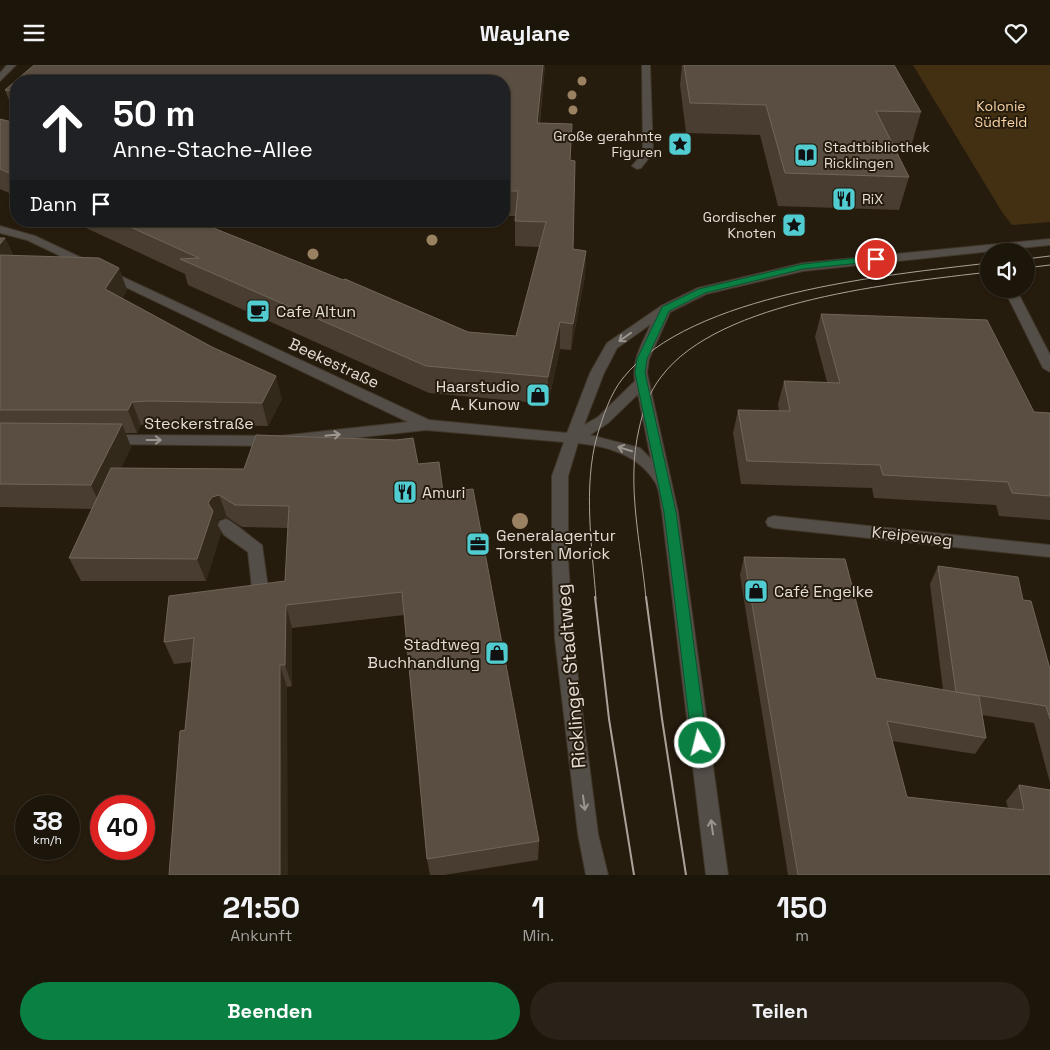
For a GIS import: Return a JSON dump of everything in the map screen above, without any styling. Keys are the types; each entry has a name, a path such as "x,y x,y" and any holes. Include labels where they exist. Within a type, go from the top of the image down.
{"street":[{"path":"0,78 12,65"},
{"path":"637,166 648,153 646,65"},
{"name":"Beekestraße","path":"0,229 31,238 426,425 596,440 635,452 662,479"},
{"name":"Ricklinger Stadtweg","path":"1035,244 1050,242"},
{"name":"Ricklinger Stadtweg","path":"597,875 588,834 564,639 560,559 560,476 597,373 612,346 665,309 702,291 803,267 980,252"},
{"path":"1015,298 1050,367"},
{"path":"665,309 642,359 640,373 670,512 717,875"},
{"path":"572,439 602,420 642,382"},
{"name":"Steckerstraße","path":"98,439 280,441 426,425"},
{"name":"Kreipeweg","path":"774,522 1050,551"},
{"path":"226,525 230,531 256,549 260,588"}],"green space":[{"name":"Kolonie Südfeld","path":"913,65 1050,65 1050,222 1012,225 1002,212"}],"building":[{"path":"34,65 543,65 537,123 572,124 570,160 575,161 573,249 586,251 573,324 560,322 548,377 426,366 180,259 199,258 130,227 211,227 343,280 345,279 468,332 516,336 546,222 515,221 518,191 510,191 510,75 22,75"},
{"path":"684,65 894,65 921,112 876,111 909,177 785,173 766,105 690,103"},
{"path":"0,119 10,122 10,173 0,169"},
{"path":"0,255 99,258 119,268 105,289 212,347 276,376 262,403 148,401 132,402 128,410 0,410"},
{"path":"821,314 987,320 1034,412 1050,413 1050,496 1012,493 1008,482 883,475 880,465 747,461 738,410 790,411 784,381 840,383"},
{"path":"0,423 122,424 91,485 0,484"},
{"path":"256,435 396,440 413,438 418,464 439,462 443,492 473,489 539,841 427,859 402,592 286,605 285,665 280,665 280,875 169,875 180,731 185,730 194,638 164,642 169,596 285,581 289,506 235,505 219,495 212,497 208,503 213,511 197,559 69,558 111,468 244,469"},
{"path":"744,557 845,559 876,678 979,696 986,738 887,721 907,797 1024,810 1019,785 1050,790 1050,875 798,875"},
{"path":"938,566 1018,577 1023,600 1031,601 1050,669 1050,719 1046,706 956,692"}],"tram line":[{"path":"1035,258 1050,256"},
{"path":"596,599 589,496 590,476 597,436 607,406 618,384 654,349 695,326 742,307 793,293 846,282 980,264"},
{"path":"1035,267 1050,265"},
{"path":"646,599 634,492 635,450 642,415 653,389 661,377 688,351 724,329 766,312 813,299 861,289 980,273"},
{"path":"595,597 609,719 634,875"},
{"path":"646,597 662,719 686,875"}],"place":[{"name":"Große gerahmte Figuren","path":"680,144"},
{"name":"Stadtbibliothek Ricklingen","path":"806,155"},
{"name":"RiX","path":"844,199"},
{"name":"Gordischer Knoten","path":"794,225"},
{"name":"Cafe Altun","path":"258,311"},
{"name":"Haarstudio A. Kunow","path":"538,395"},
{"name":"Amuri","path":"405,492"},
{"name":"Generalagentur Torsten Morick","path":"478,544"},
{"name":"Café Engelke","path":"756,591"},
{"name":"Stadtweg Buchhandlung","path":"497,653"}],"route":[{"path":"700,743 683,626 670,512 640,373 642,359 665,309 702,291 754,277 803,267 876,259"}]}
